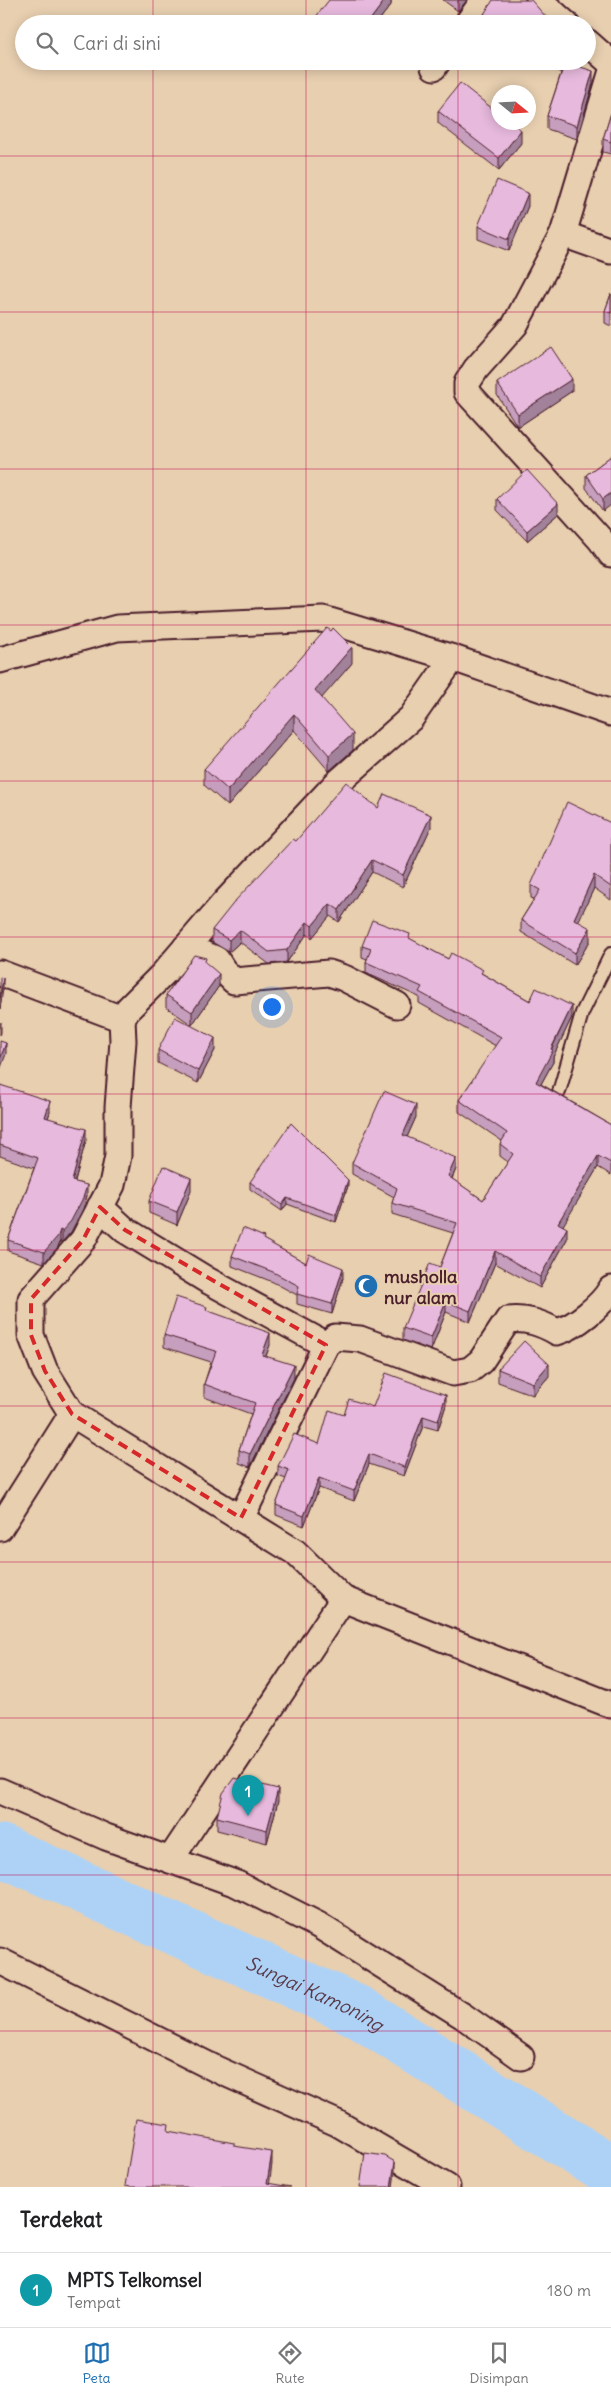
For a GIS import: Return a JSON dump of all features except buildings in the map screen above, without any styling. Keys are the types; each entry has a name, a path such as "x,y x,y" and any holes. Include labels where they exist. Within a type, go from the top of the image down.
{"street":[{"path":"473,15 484,0"},
{"path":"539,0 556,15"},
{"path":"596,50 611,63"},
{"path":"611,74 562,234 515,325 476,369 467,383 467,392 600,539 611,554"},
{"path":"562,234 611,251"},
{"path":"0,660 117,628 323,619 453,658 611,713"},
{"path":"453,658 411,718 335,785 225,902 164,973 128,1009 122,1019 123,1041 118,1107 118,1156 112,1185 83,1240 31,1299 31,1335 45,1371 72,1414 296,1552 343,1599 611,1706"},
{"path":"186,947 216,959 223,970 234,981 329,972 397,1005"},
{"path":"0,973 122,1019"},
{"path":"100,1207 125,1230 141,1240 207,1280 326,1345"},
{"path":"241,1518 326,1345 335,1337 360,1340 454,1373 470,1370 482,1361 508,1320 536,1321 557,1332 565,1330 575,1325 611,1289"},
{"path":"0,1528 72,1414"},
{"path":"170,1860 343,1599"},
{"path":"0,1791 106,1836 237,1884 318,1925 463,2016 521,2057"},
{"path":"0,1960 216,2068 337,2123 447,2187"}],"lane":[{"path":"559,1092 582,1013 611,954"}],"highlighted area":[{"path":"100,1207 125,1230 326,1345 241,1518 72,1414 45,1371 31,1335 31,1299 83,1240"}],"waterway":[{"name":"Sungai Kamoning","path":"0,1850 357,2011 611,2171"}],"place":[{"name":"musholla nur alam","path":"366,1286"},
{"name":"MPTS Telkomsel","path":"248,1816"}]}
